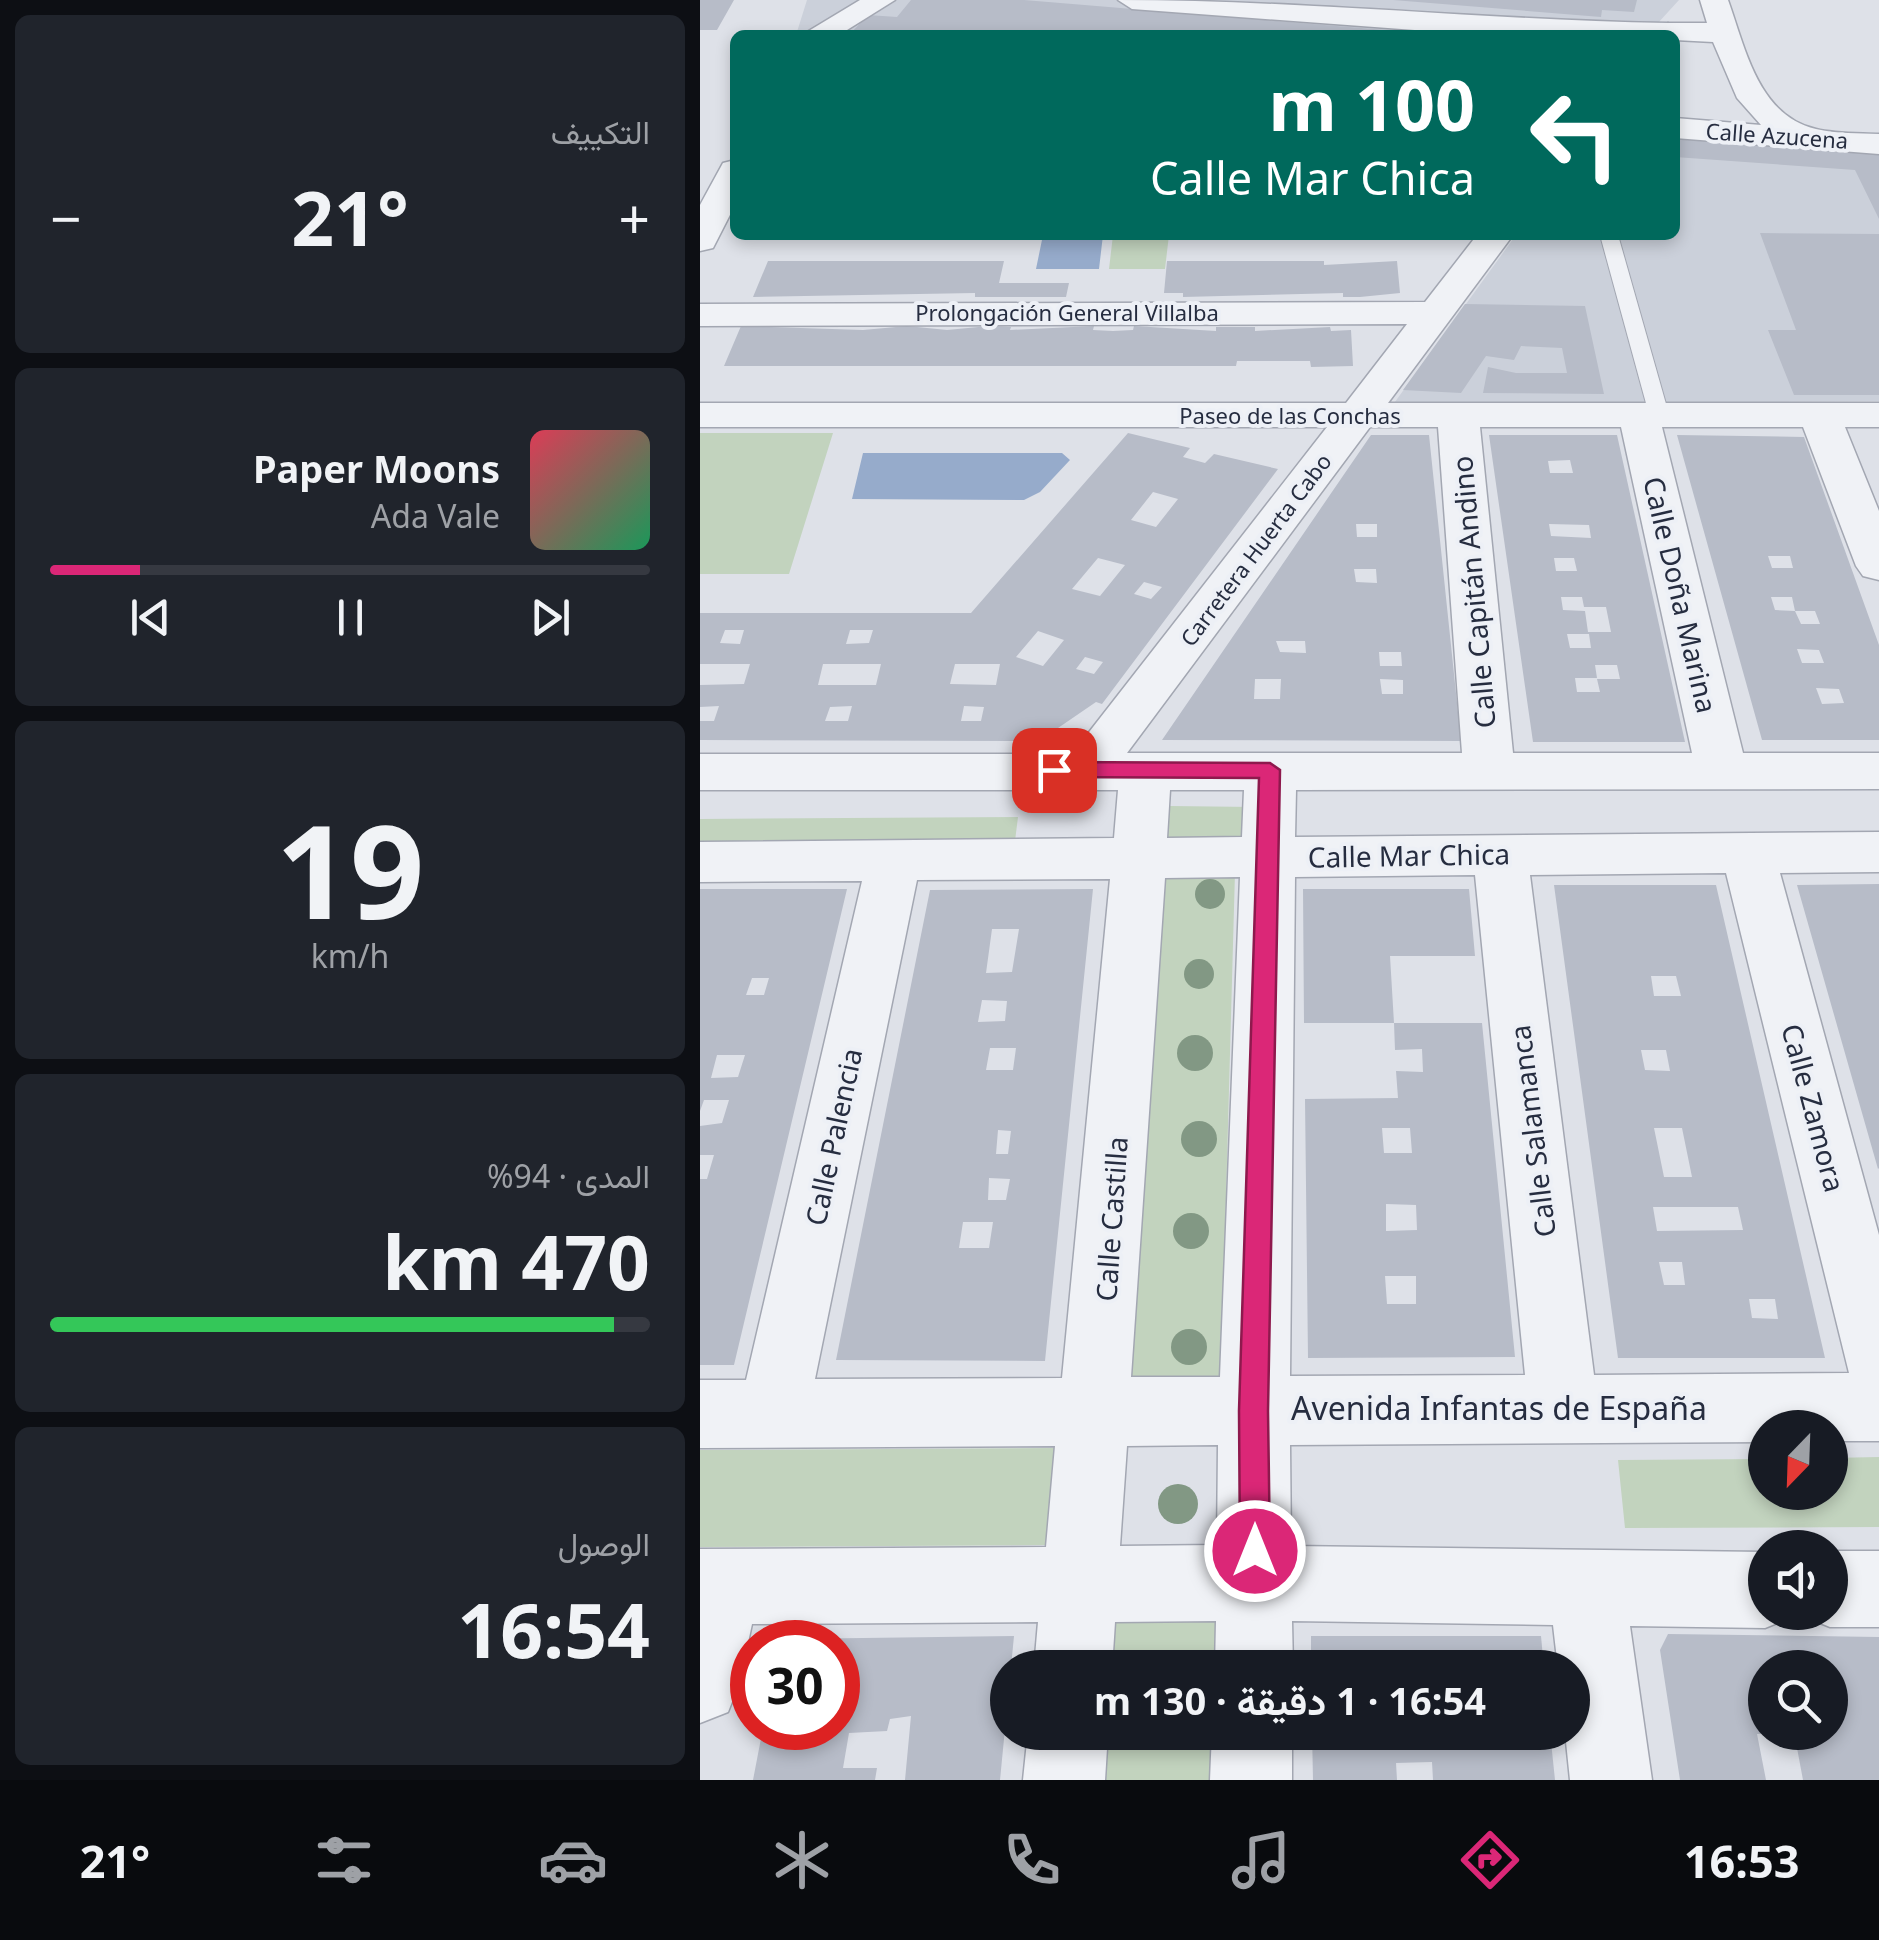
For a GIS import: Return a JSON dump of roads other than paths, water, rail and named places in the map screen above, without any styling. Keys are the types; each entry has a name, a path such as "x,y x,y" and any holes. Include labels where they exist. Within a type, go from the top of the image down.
{"street":[{"path":"825,30 881,0"},
{"path":"1132,0 1503,30"},
{"path":"1670,30 1704,0"},
{"path":"1714,0 1748,92 1762,114 1808,138"},
{"path":"1680,32 1703,30 1727,35"},
{"path":"1682,128 1762,114"},
{"name":"Calle Azucena","path":"1682,128 1879,144"},
{"path":"700,240 730,184"},
{"name":"Carretera Huerta Cabo","path":"1117,770 1358,417 1492,240"},
{"name":"Prolongación General Villalba","path":"700,315 1434,313"},
{"name":"Paseo de las Conchas","path":"700,415 1649,418 1879,415"},
{"name":"Calle Capitán Andino","path":"1458,416 1490,768"},
{"path":"1820,417 1879,566"},
{"name":"Calle Doña Marina","path":"1649,418 1722,772"},
{"path":"700,772 1490,768 1879,771"},
{"name":"Calle Castilla","path":"1074,1650 1097,1412 1138,856 1117,770"},
{"path":"1254,1650 1254,1411 1270,770"},
{"name":"Calle Mar Chica","path":"700,862 1879,852"},
{"name":"Calle Zamora","path":"1748,853 1879,1362"},
{"name":"Calle Salamanca","path":"1500,855 1563,1408"},
{"name":"Calle Palencia","path":"773,1413 894,861"},
{"name":"Avenida Infantas de España","path":"700,1414 1879,1407"},
{"path":"700,1684 711,1587 1080,1582 1748,1590"},
{"path":"1848,1589 1879,1589"},
{"path":"1587,1590 1611,1780"},
{"path":"1064,1780 1066,1750"},
{"path":"1251,1780 1252,1750"}],"lane":[{"path":"1609,240 1649,418"}],"water":[{"path":"1042,240 1102,240 1099,269 1036,269"},
{"path":"863,453 1062,453 1070,460 1040,492 1024,500 852,499"}]}
